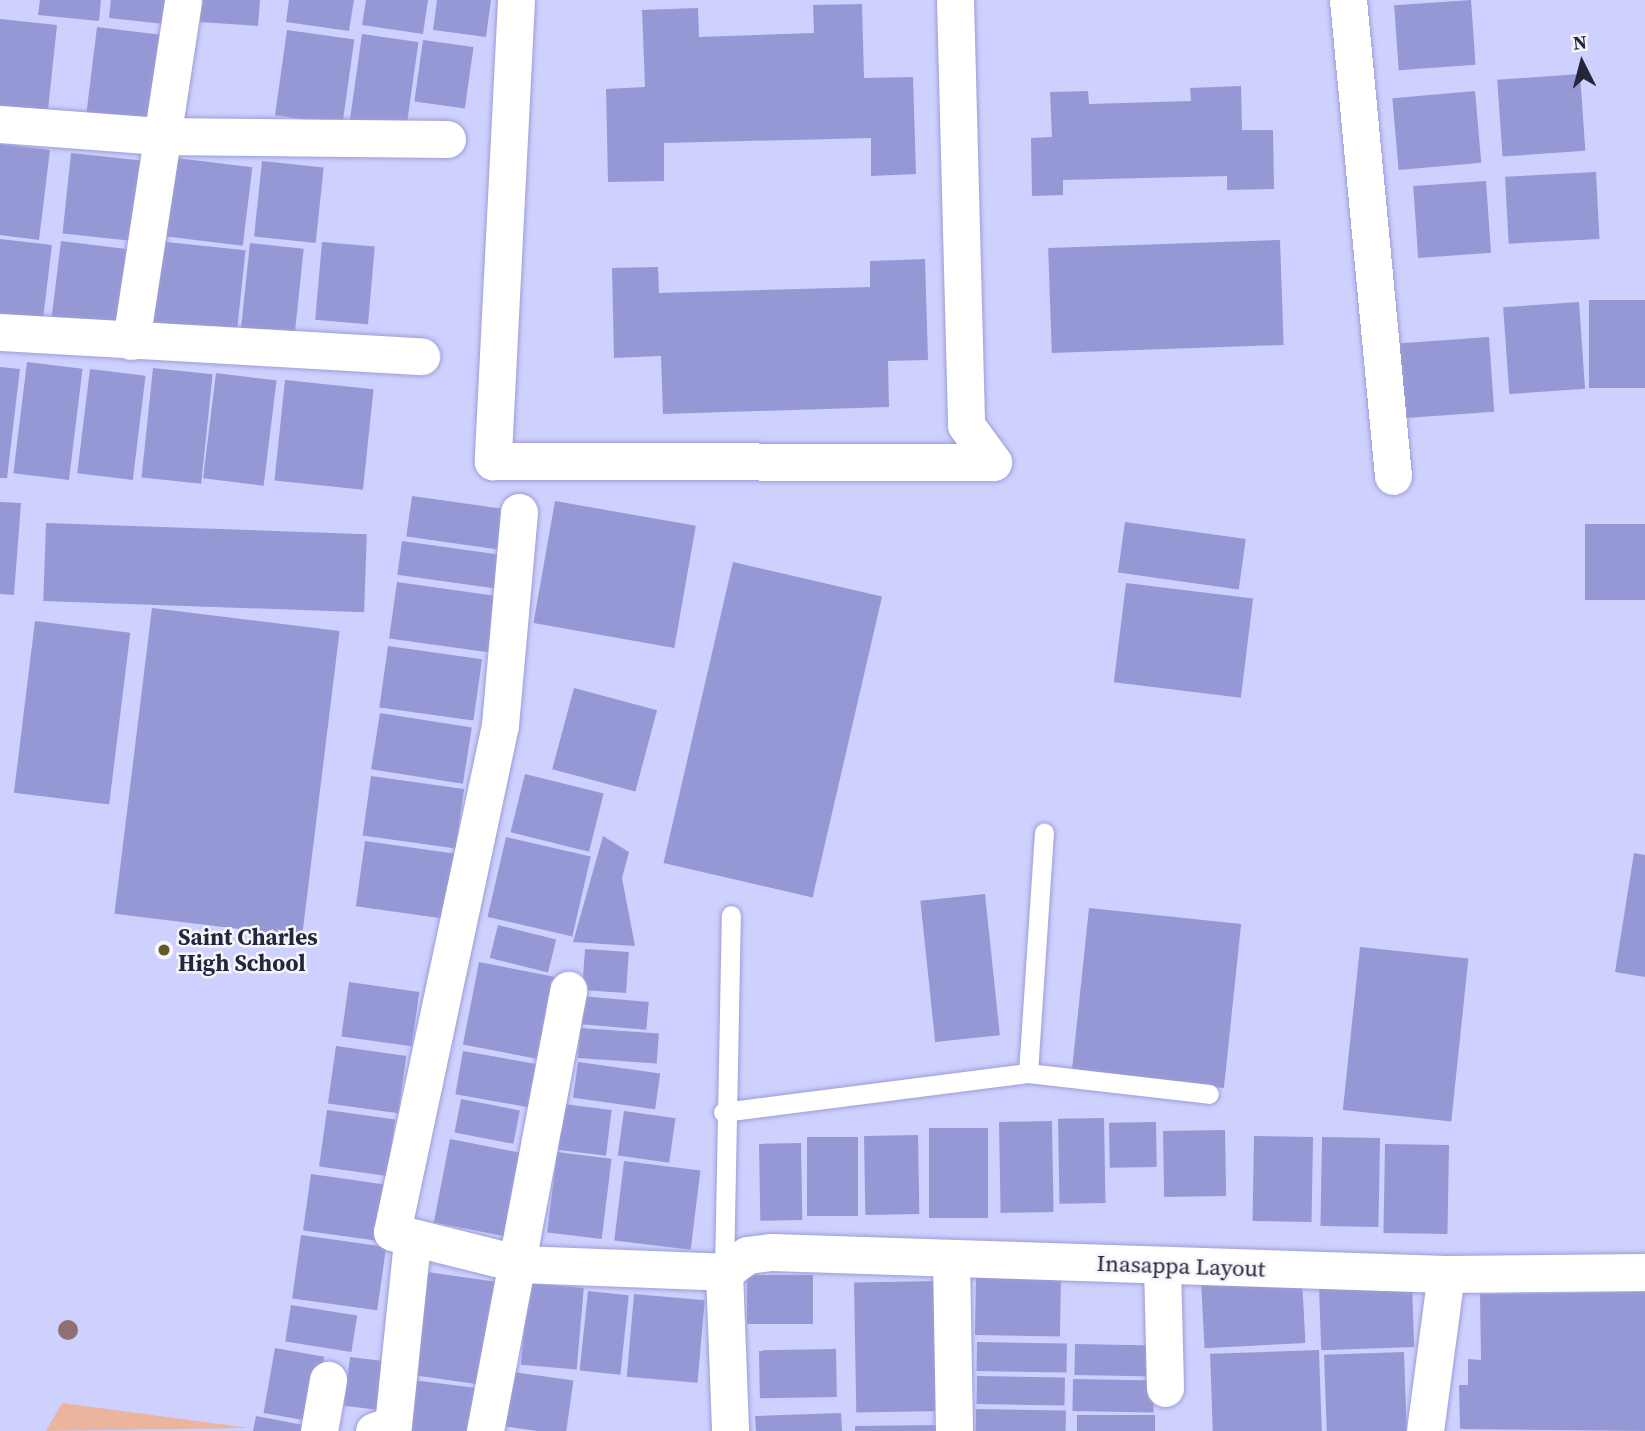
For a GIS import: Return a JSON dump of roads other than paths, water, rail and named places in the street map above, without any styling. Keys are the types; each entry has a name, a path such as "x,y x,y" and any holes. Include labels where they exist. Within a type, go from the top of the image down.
{"street":[{"path":"131,341 160,136 183,0"},
{"path":"516,0 494,461 993,462 966,425 955,0"},
{"path":"1349,0 1393,476"},
{"path":"0,124 160,136 447,139"},
{"path":"0,332 421,356"},
{"path":"519,512 500,724 392,1232 412,1242 520,1264 724,1272 730,1431"},
{"path":"485,1431 520,1264 568,990"},
{"path":"374,1431 393,1425 412,1242"},
{"name":"Inasappa Layout","path":"724,1272 747,1255 772,1252 1446,1275 1645,1272"},
{"path":"951,1258 954,1431"},
{"path":"1162,1265 1165,1388"},
{"path":"1425,1431 1446,1275"},
{"path":"319,1431 328,1380"}],"lane":[{"path":"1028,1073 1044,833"},
{"path":"724,1272 723,1112 731,915"},
{"path":"723,1112 1028,1073 1209,1094"}],"place":[{"name":"Saint Charles High School","path":"164,950"}]}
